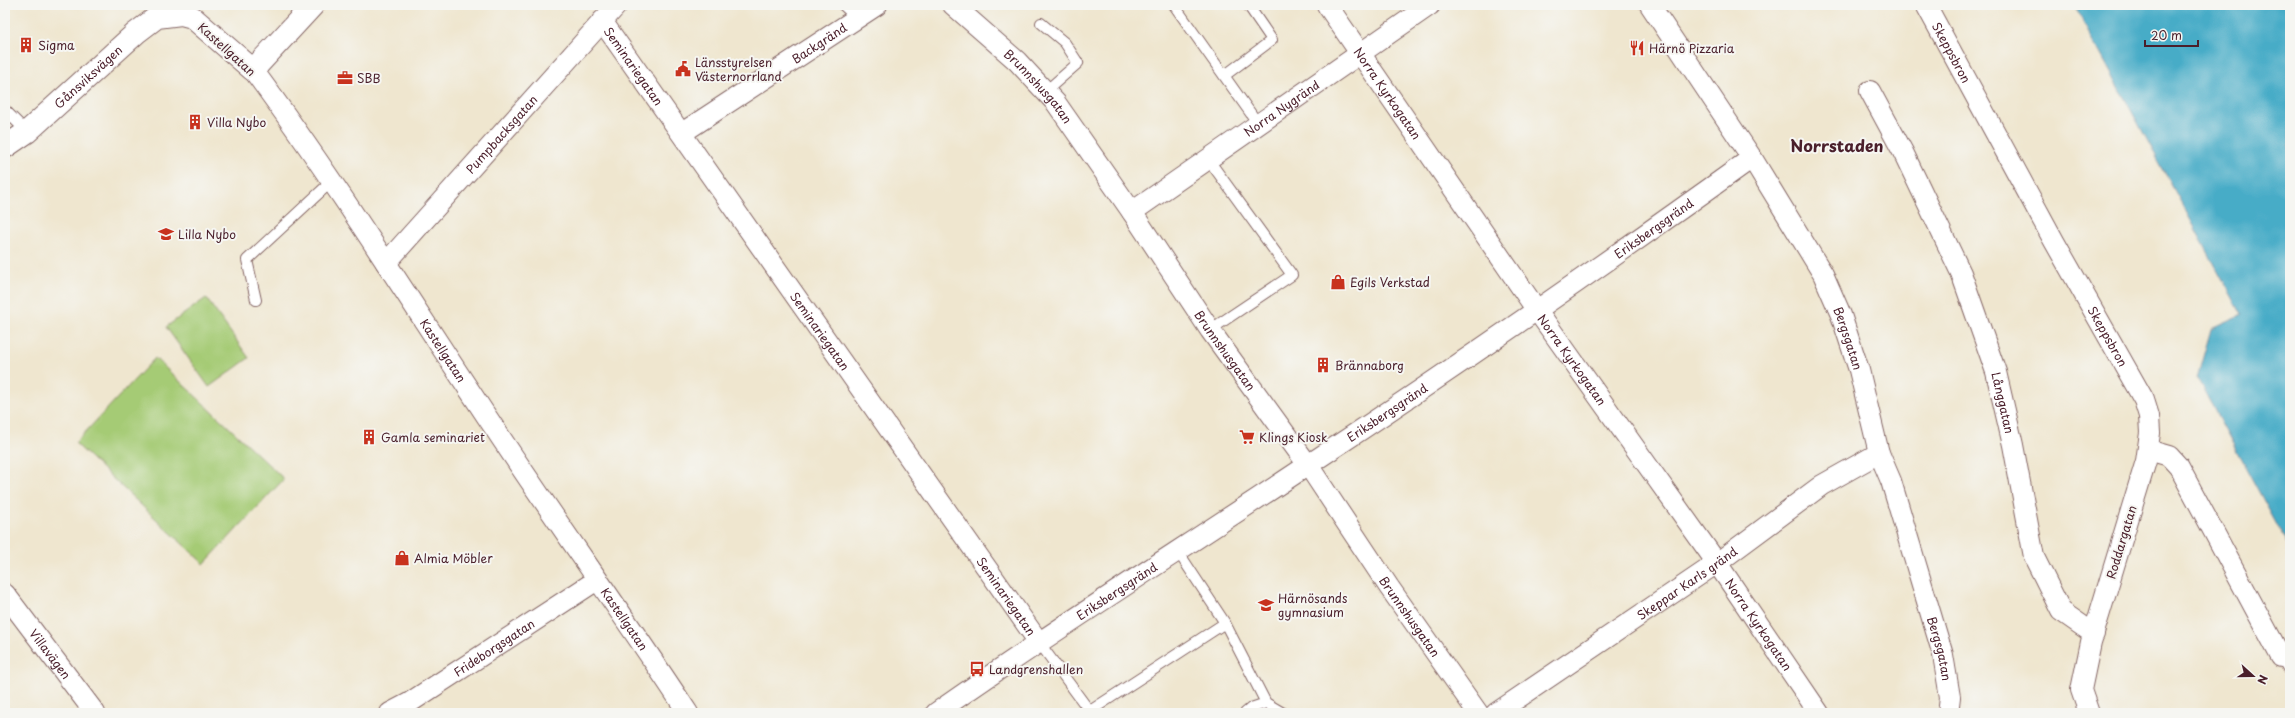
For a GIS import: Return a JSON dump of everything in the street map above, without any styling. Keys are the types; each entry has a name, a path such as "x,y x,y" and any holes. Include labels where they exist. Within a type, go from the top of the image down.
{"main road":[{"path":"253,70 313,5"},
{"name":"Kastellgatan","path":"175,14 192,17 253,70"},
{"name":"Gånsviksvägen","path":"5,147 27,132 136,33 157,17 175,14"}],"street":[{"name":"Pumpbacksgatan","path":"386,263 617,5"},
{"name":"Backgränd","path":"682,133 850,11 877,5"},
{"name":"Brunnshusgatan","path":"953,5 1017,61 1046,91 1132,212 1210,330 1308,465 1389,587 1478,713"},
{"name":"Norra Kyrkogatan","path":"1327,5 1536,309 1717,562 1819,713"},
{"name":"Norra Nygränd","path":"1132,212 1430,5"},
{"name":"Bergsgatan","path":"1650,5 1752,158 1823,274 1841,315 1859,370 1879,453 1891,481 1943,655 1950,697 1948,713"},
{"name":"Skeppsbron","path":"1926,5 2047,227 2144,400 2150,416 2148,450"},
{"name":"Seminariegatan","path":"602,21 1038,641"},
{"name":"Kastellgatan","path":"253,70 332,181 597,580 688,713"},
{"name":"Långgatan","path":"1870,91 1903,152 1961,273 1996,372 2013,445 2034,557 2061,611 2094,634"},
{"name":"Eriksbergsgränd","path":"936,713 1038,641 1308,465 1657,227 1752,158"},
{"name":"Roddargatan","path":"2094,634 2148,450"},
{"path":"2148,450 2169,456 2179,467 2285,665"},
{"name":"Skeppar Karls gränd","path":"1496,713 1717,562 1822,485 1879,453"},
{"name":"Frideborgsgatan","path":"390,713 412,708 597,580"},
{"name":"Villavägen","path":"5,594 95,713"},
{"path":"2089,713 2081,690 2094,634"}],"lane":[{"path":"1174,5 1254,118 1260,123"},
{"path":"1224,76 1272,40 1248,5"},
{"path":"1041,23 1066,43 1078,63 1046,91"},
{"path":"5,110 27,132"},
{"path":"1208,159 1292,275 1210,330"},
{"path":"256,300 247,260 332,181"},
{"path":"1177,550 1225,623 1266,703 1283,713"},
{"path":"1038,641 1091,712 1225,623"},
{"path":"1245,713 1251,708 1266,703"}],"green space":[{"path":"206,298 249,358 209,387 166,327"},
{"path":"155,358 284,479 204,564 75,443"}],"water":[{"path":"2074,5 2290,5 2290,549 2197,378 2211,329 2242,315"}],"place":[{"name":"Sigma","path":"26,45"},
{"name":"Härnö Pizzaria","path":"1637,48"},
{"name":"Länsstyrelsen Västernorrland","path":"683,69"},
{"name":"SBB","path":"345,78"},
{"name":"Villa Nybo","path":"195,122"},
{"name":"Lilla Nybo","path":"166,234"},
{"name":"Egils Verkstad","path":"1338,282"},
{"name":"Brännaborg","path":"1323,365"},
{"name":"Gamla seminariet","path":"369,437"},
{"name":"Klings Kiosk","path":"1247,437"},
{"name":"Almia Möbler","path":"402,558"},
{"name":"Härnösands gymnasium","path":"1266,605"},
{"name":"Landgrenshallen","path":"977,669"}],"district":[{"name":"Norrstaden","path":"1837,145"}]}
